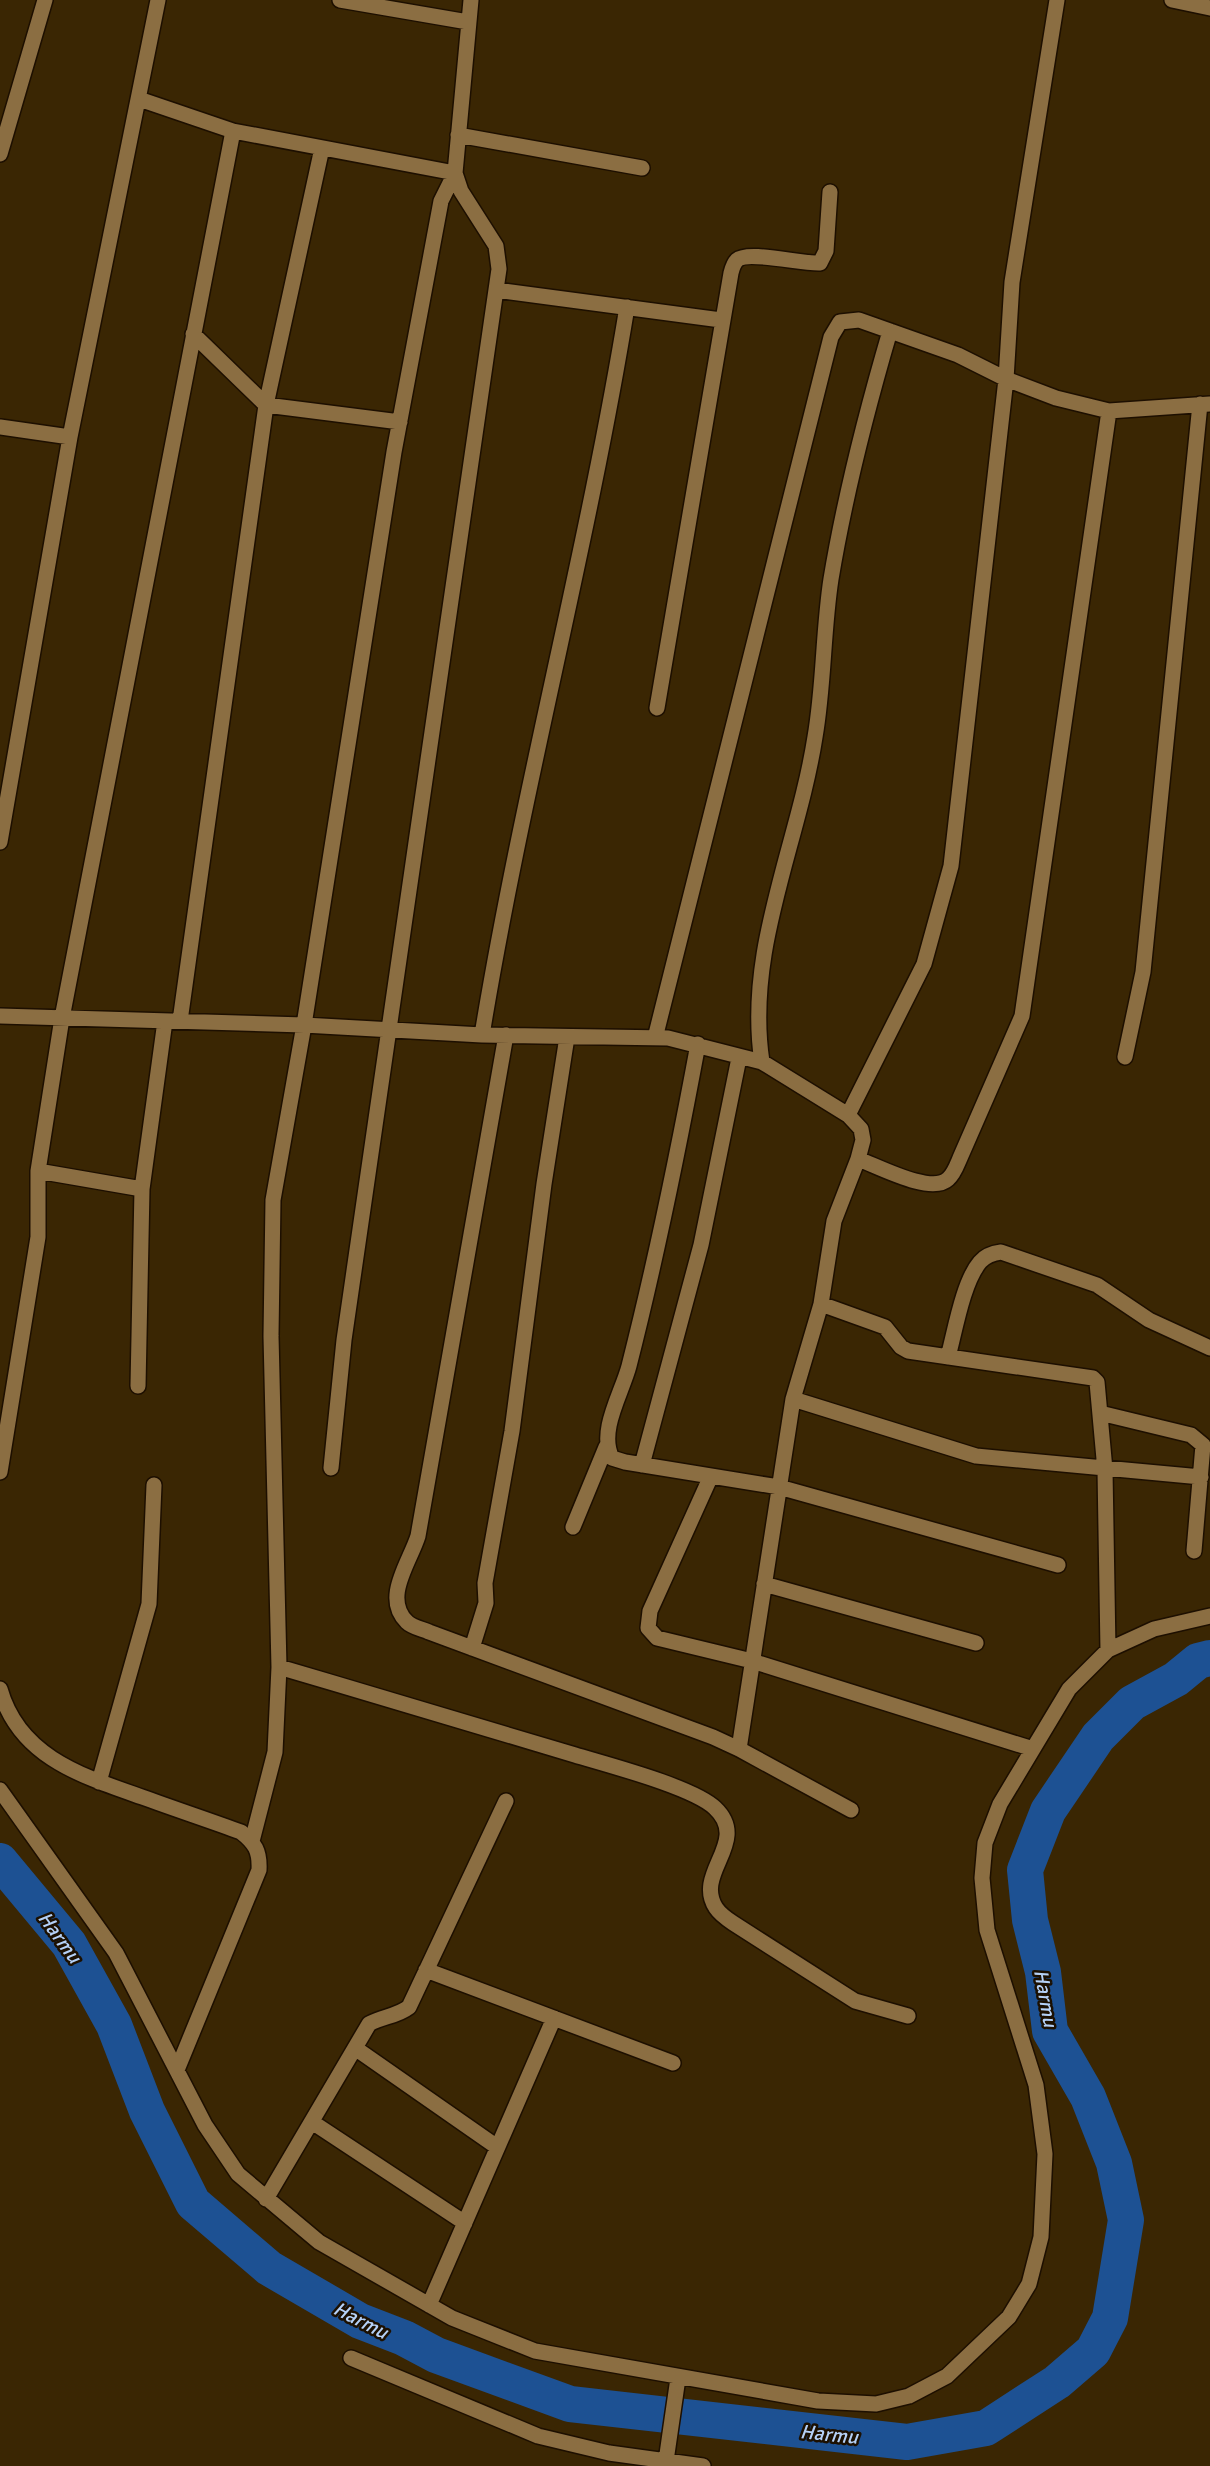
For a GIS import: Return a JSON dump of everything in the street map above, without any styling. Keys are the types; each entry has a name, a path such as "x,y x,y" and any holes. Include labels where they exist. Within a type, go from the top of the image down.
{"street":[{"path":"0,154 39,13 45,0"},
{"path":"0,842 70,437 158,0"},
{"path":"340,0 468,22"},
{"path":"252,1841 275,1752 279,1667 271,1336 273,1200 304,1025 400,422 441,201 455,173 471,0"},
{"path":"848,1115 924,964 951,866 1006,379 1012,282 1057,0"},
{"path":"1173,0 1210,8"},
{"path":"139,99 232,131 455,173"},
{"path":"0,1472 38,1237 38,1171 62,1018 232,131"},
{"path":"458,135 642,168"},
{"path":"138,1386 142,1189 173,1021 266,405 322,148"},
{"path":"331,1468 344,1340 499,269 496,246 461,191 455,173"},
{"path":"657,708 721,321 731,273 736,260 747,255 804,264 820,263 826,251 830,192"},
{"path":"496,290 721,321"},
{"path":"482,1035 499,927 606,436 627,308"},
{"path":"656,1038 831,337 840,322 858,320 958,355 1006,379 1056,398 1109,411 1205,404 1143,972 1125,1057"},
{"path":"762,1062 758,1030 761,963 815,738 831,580 856,448 890,331"},
{"path":"194,334 266,405 400,422"},
{"path":"858,1159 920,1183 937,1185 948,1179 960,1158 1022,1016 1109,411"},
{"path":"0,427 70,437"},
{"path":"0,1016 304,1025 482,1035 656,1038 698,1044 739,1058 762,1062 848,1115 861,1129 863,1140 834,1221 821,1304 793,1399 739,1749"},
{"path":"506,1035 418,1536 396,1593 398,1610 408,1623 739,1749 851,1810"},
{"path":"472,1648 486,1603 485,1583 512,1431 544,1184 567,1037"},
{"path":"573,1527 606,1447 607,1434 636,1334 698,1044"},
{"path":"642,1465 701,1245 739,1058"},
{"path":"38,1171 142,1189"},
{"path":"948,1357 970,1280 980,1262 990,1254 1001,1252 1097,1285 1149,1320 1210,1348"},
{"path":"821,1304 885,1327 901,1347 908,1351 1087,1375 1097,1382 1105,1470 1108,1650"},
{"path":"793,1399 976,1456 1105,1470 1201,1477"},
{"path":"1100,1413 1198,1438 1203,1445 1194,1551"},
{"path":"606,1447 612,1458 779,1487 1058,1564"},
{"path":"711,1476 650,1611 648,1628 657,1638 752,1661 1033,1749"},
{"path":"99,1782 149,1604 154,1485"},
{"path":"764,1584 976,1643"},
{"path":"0,1790 116,1953 205,2125 238,2174 319,2242 452,2318 535,2351 819,2401 876,2404 909,2396 947,2376 1010,2317 1029,2284 1041,2237 1045,2154 1036,2085 987,1930 981,1878 985,1843 996,1814 1069,1689 1108,1650 1154,1629 1210,1616"},
{"path":"279,1667 622,1769 698,1798 714,1807 725,1819 729,1834 711,1881 710,1896 717,1910 733,1923 855,2001 908,2016"},
{"path":"0,1689 14,1722 39,1750 75,1773 241,1832 252,1841 260,1854 259,1870 177,2070"},
{"path":"266,2199 369,2024 378,2019 399,2014 409,2007 506,1801"},
{"path":"426,1970 673,2063"},
{"path":"429,2305 554,2018"},
{"path":"355,2048 497,2147"},
{"path":"312,2122 465,2223"},
{"path":"351,2358 538,2436 609,2453 704,2466"},
{"path":"666,2461 678,2378"}],"waterway":[{"name":"Harmu","path":"0,1861 69,1944 114,2025 147,2111 193,2203 269,2268 360,2321 404,2338 436,2355 570,2404 907,2442 986,2428 1057,2382 1093,2351 1110,2318 1126,2220 1114,2163 1088,2097 1050,2031 1043,1972 1030,1920 1025,1870 1048,1811 1098,1737 1132,1703 1176,1679 1198,1661 1210,1658"}]}
